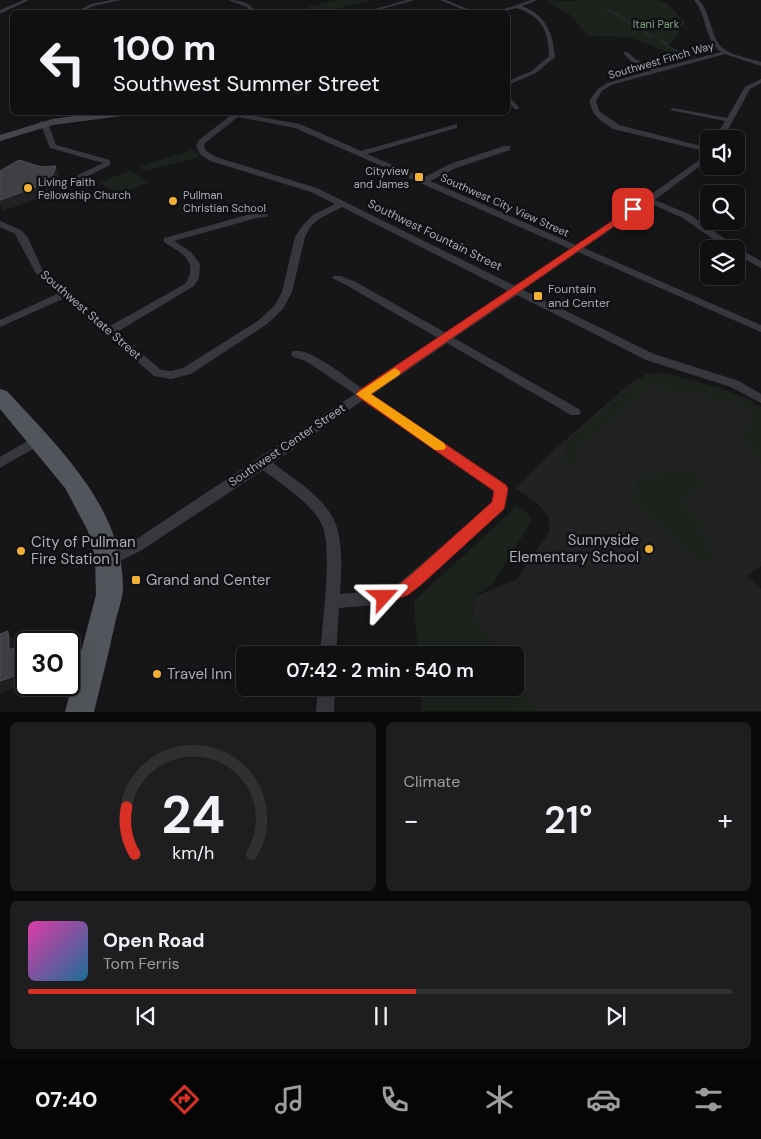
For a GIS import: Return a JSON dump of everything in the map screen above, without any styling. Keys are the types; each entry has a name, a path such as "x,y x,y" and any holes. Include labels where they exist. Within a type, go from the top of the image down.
{"main road":[{"path":"0,396 79,489 98,521 109,560 110,588 95,657 79,712"}],"street":[{"path":"0,12 27,0"},
{"path":"82,10 93,5 119,0"},
{"path":"232,0 249,6 252,10"},
{"path":"378,10 413,0"},
{"path":"442,0 467,10"},
{"path":"505,10 536,0"},
{"path":"696,0 708,16 716,44 726,52 761,64"},
{"path":"510,82 534,72 552,58 551,40 545,23 529,11 518,6"},
{"name":"Southwest Finch Way","path":"700,148 616,127 602,120 594,112 593,97 598,90 609,84 726,52"},
{"path":"626,53 633,60 657,70"},
{"path":"723,130 747,88 761,80"},
{"path":"510,100 518,108"},
{"path":"673,110 728,120"},
{"path":"0,138 44,123 81,115"},
{"name":"Southwest Fountain Street","path":"237,115 202,142 200,146 203,152 213,159 314,190 650,357 735,384 761,398"},
{"name":"Southwest City View Street","path":"243,115 296,126 761,329"},
{"path":"44,123 53,146 107,162 106,165 81,177 87,182"},
{"path":"359,154 454,126"},
{"path":"422,182 454,166 507,148"},
{"name":"Southwest Center Street","path":"109,560 137,546 263,463 648,200 700,162"},
{"path":"648,200 686,216 722,240"},
{"name":"Southwest State Street","path":"0,224 18,232 24,238 38,270 158,373 171,375 187,371 263,322 279,307 287,292 300,237 306,226 316,217 342,204"},
{"path":"110,331 189,286 196,276 196,267 193,259 167,240 257,215 264,215"},
{"path":"745,255 761,265"},
{"path":"337,278 350,283 575,412"},
{"path":"0,324 66,294"},
{"path":"297,354 310,358 501,489 499,505 402,590 384,597 330,602"},
{"path":"0,463 38,440"},
{"path":"263,463 317,507 329,524 334,548 328,646"},
{"path":"325,712 326,696"}],"shaded area":[{"name":"Sunnyside Elementary School","path":"652,375 723,390 750,400 761,408 761,566 747,576 761,589 761,711 536,711 524,693 524,646 493,646 472,615 476,596 517,579 549,532 549,518 538,504 515,488 555,449 634,380"}],"green space":[{"path":"336,0 372,0 330,10 306,10 308,7"},
{"name":"Itani Park","path":"544,0 657,0 665,2 685,22 668,46 698,57 687,60 629,37 588,36 569,14"},
{"path":"192,150 199,157 146,171 139,167"},
{"path":"131,171 148,183 117,194 100,182"},
{"path":"664,373 724,389 761,407 761,469 742,435 749,424 751,413 729,401 715,404 710,397 700,391 692,394 682,392 670,398 666,389 653,386 580,447 575,466 563,462 567,441 646,374"},
{"path":"692,468 705,485 681,502 707,523 698,528 713,542 706,546 717,555 703,565 633,504 637,477"},
{"path":"515,504 529,514 531,522 492,585 477,594 472,611 495,646 417,646 414,601 512,511"},
{"path":"524,689 539,711 422,711 421,696 524,696"}],"building":[{"path":"19,160 41,167 56,166 50,182 0,200 0,171"},
{"path":"8,631 9,650 15,648 15,676 0,681 0,634"}],"waterway":[{"path":"608,9 653,37"},
{"path":"661,40 666,43 665,45 687,56"}],"slow traffic":[{"path":"395,372 362,394 439,447"}],"place":[{"name":"Cityview and James","path":"419,177"},
{"name":"Living Faith Fellowship Church","path":"28,188"},
{"name":"Pullman Christian School","path":"173,201"},
{"name":"Fountain and Center","path":"538,296"},
{"name":"Sunnyside Elementary School","path":"649,549"},
{"name":"City of Pullman Fire Station 1","path":"21,551"},
{"name":"Grand and Center","path":"136,580"},
{"name":"Travel Inn","path":"157,674"}],"route":[{"path":"384,597 402,590 417,579 499,505 501,489 362,394 633,209"}]}
